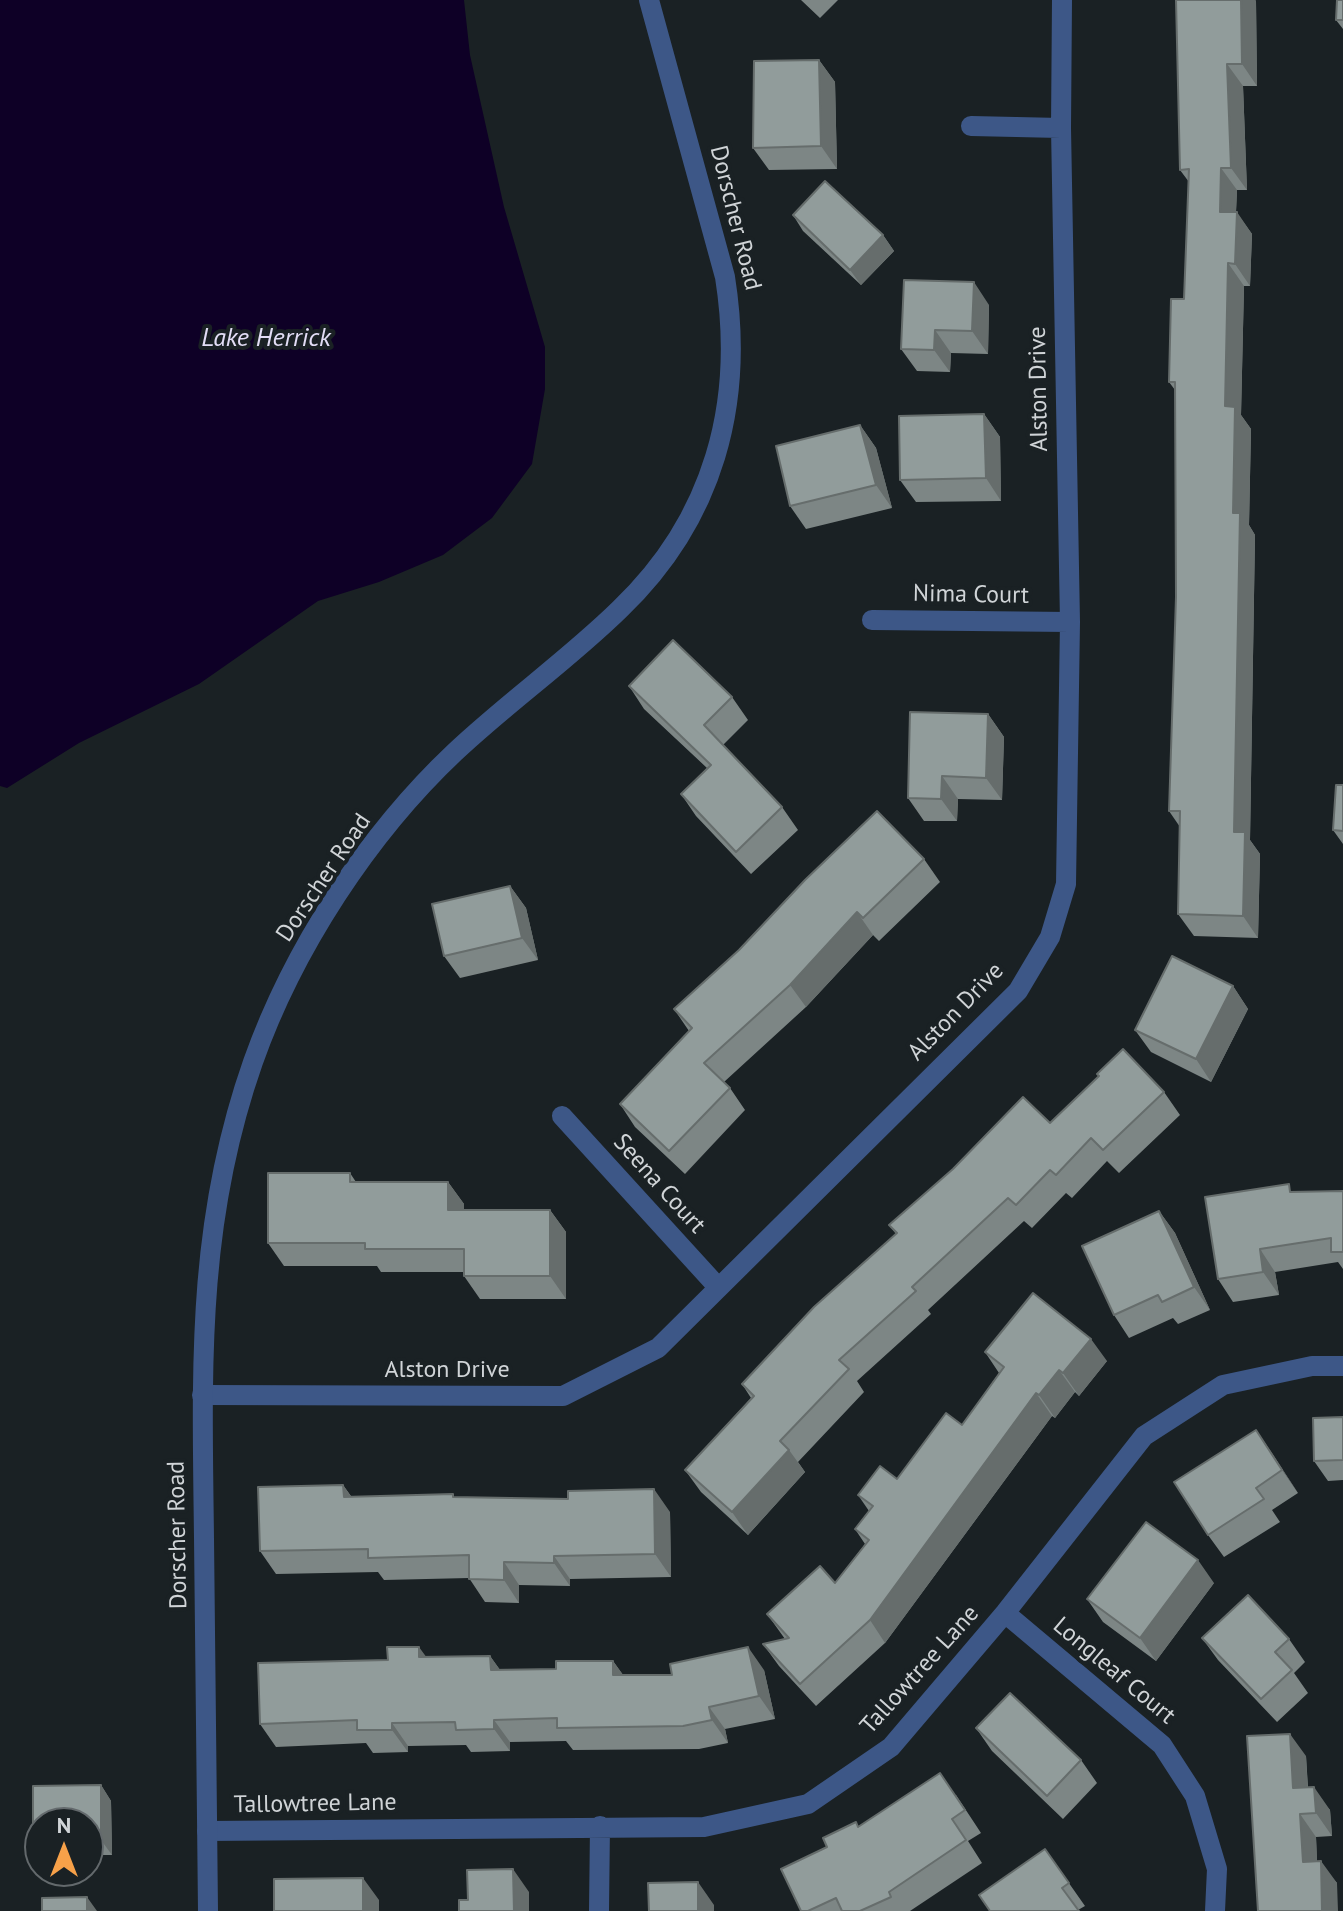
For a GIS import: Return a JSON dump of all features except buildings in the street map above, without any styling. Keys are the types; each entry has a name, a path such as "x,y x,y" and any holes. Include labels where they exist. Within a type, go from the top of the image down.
{"street":[{"name":"Dorscher Road","path":"208,1911 202,1395 206,1271 219,1184 254,1060 313,935 366,856 454,753 577,649 623,606 663,562 696,511 727,414 732,361 730,305 649,0"},
{"name":"Alston Drive","path":"202,1395 563,1396 658,1348 717,1286 1018,991 1050,937 1066,884 1070,622 1061,128 1062,0"},
{"path":"971,126 1061,128"},
{"name":"Nima Court","path":"872,620 1070,622"},
{"name":"Seena Court","path":"562,1116 717,1286"},
{"name":"Tallowtree Lane","path":"207,1831 704,1827 808,1804 891,1747 1005,1613 1144,1436 1223,1385 1312,1366 1343,1366"},
{"name":"Longleaf Court","path":"1005,1613 1162,1745 1195,1796 1217,1869 1215,1911"},
{"path":"599,1911 600,1826"}],"water":[{"name":"Lake Herrick","path":"0,0 464,0 470,55 504,207 545,347 545,389 532,464 492,518 443,555 379,582 318,601 199,684 79,743 7,788 0,786"}]}
